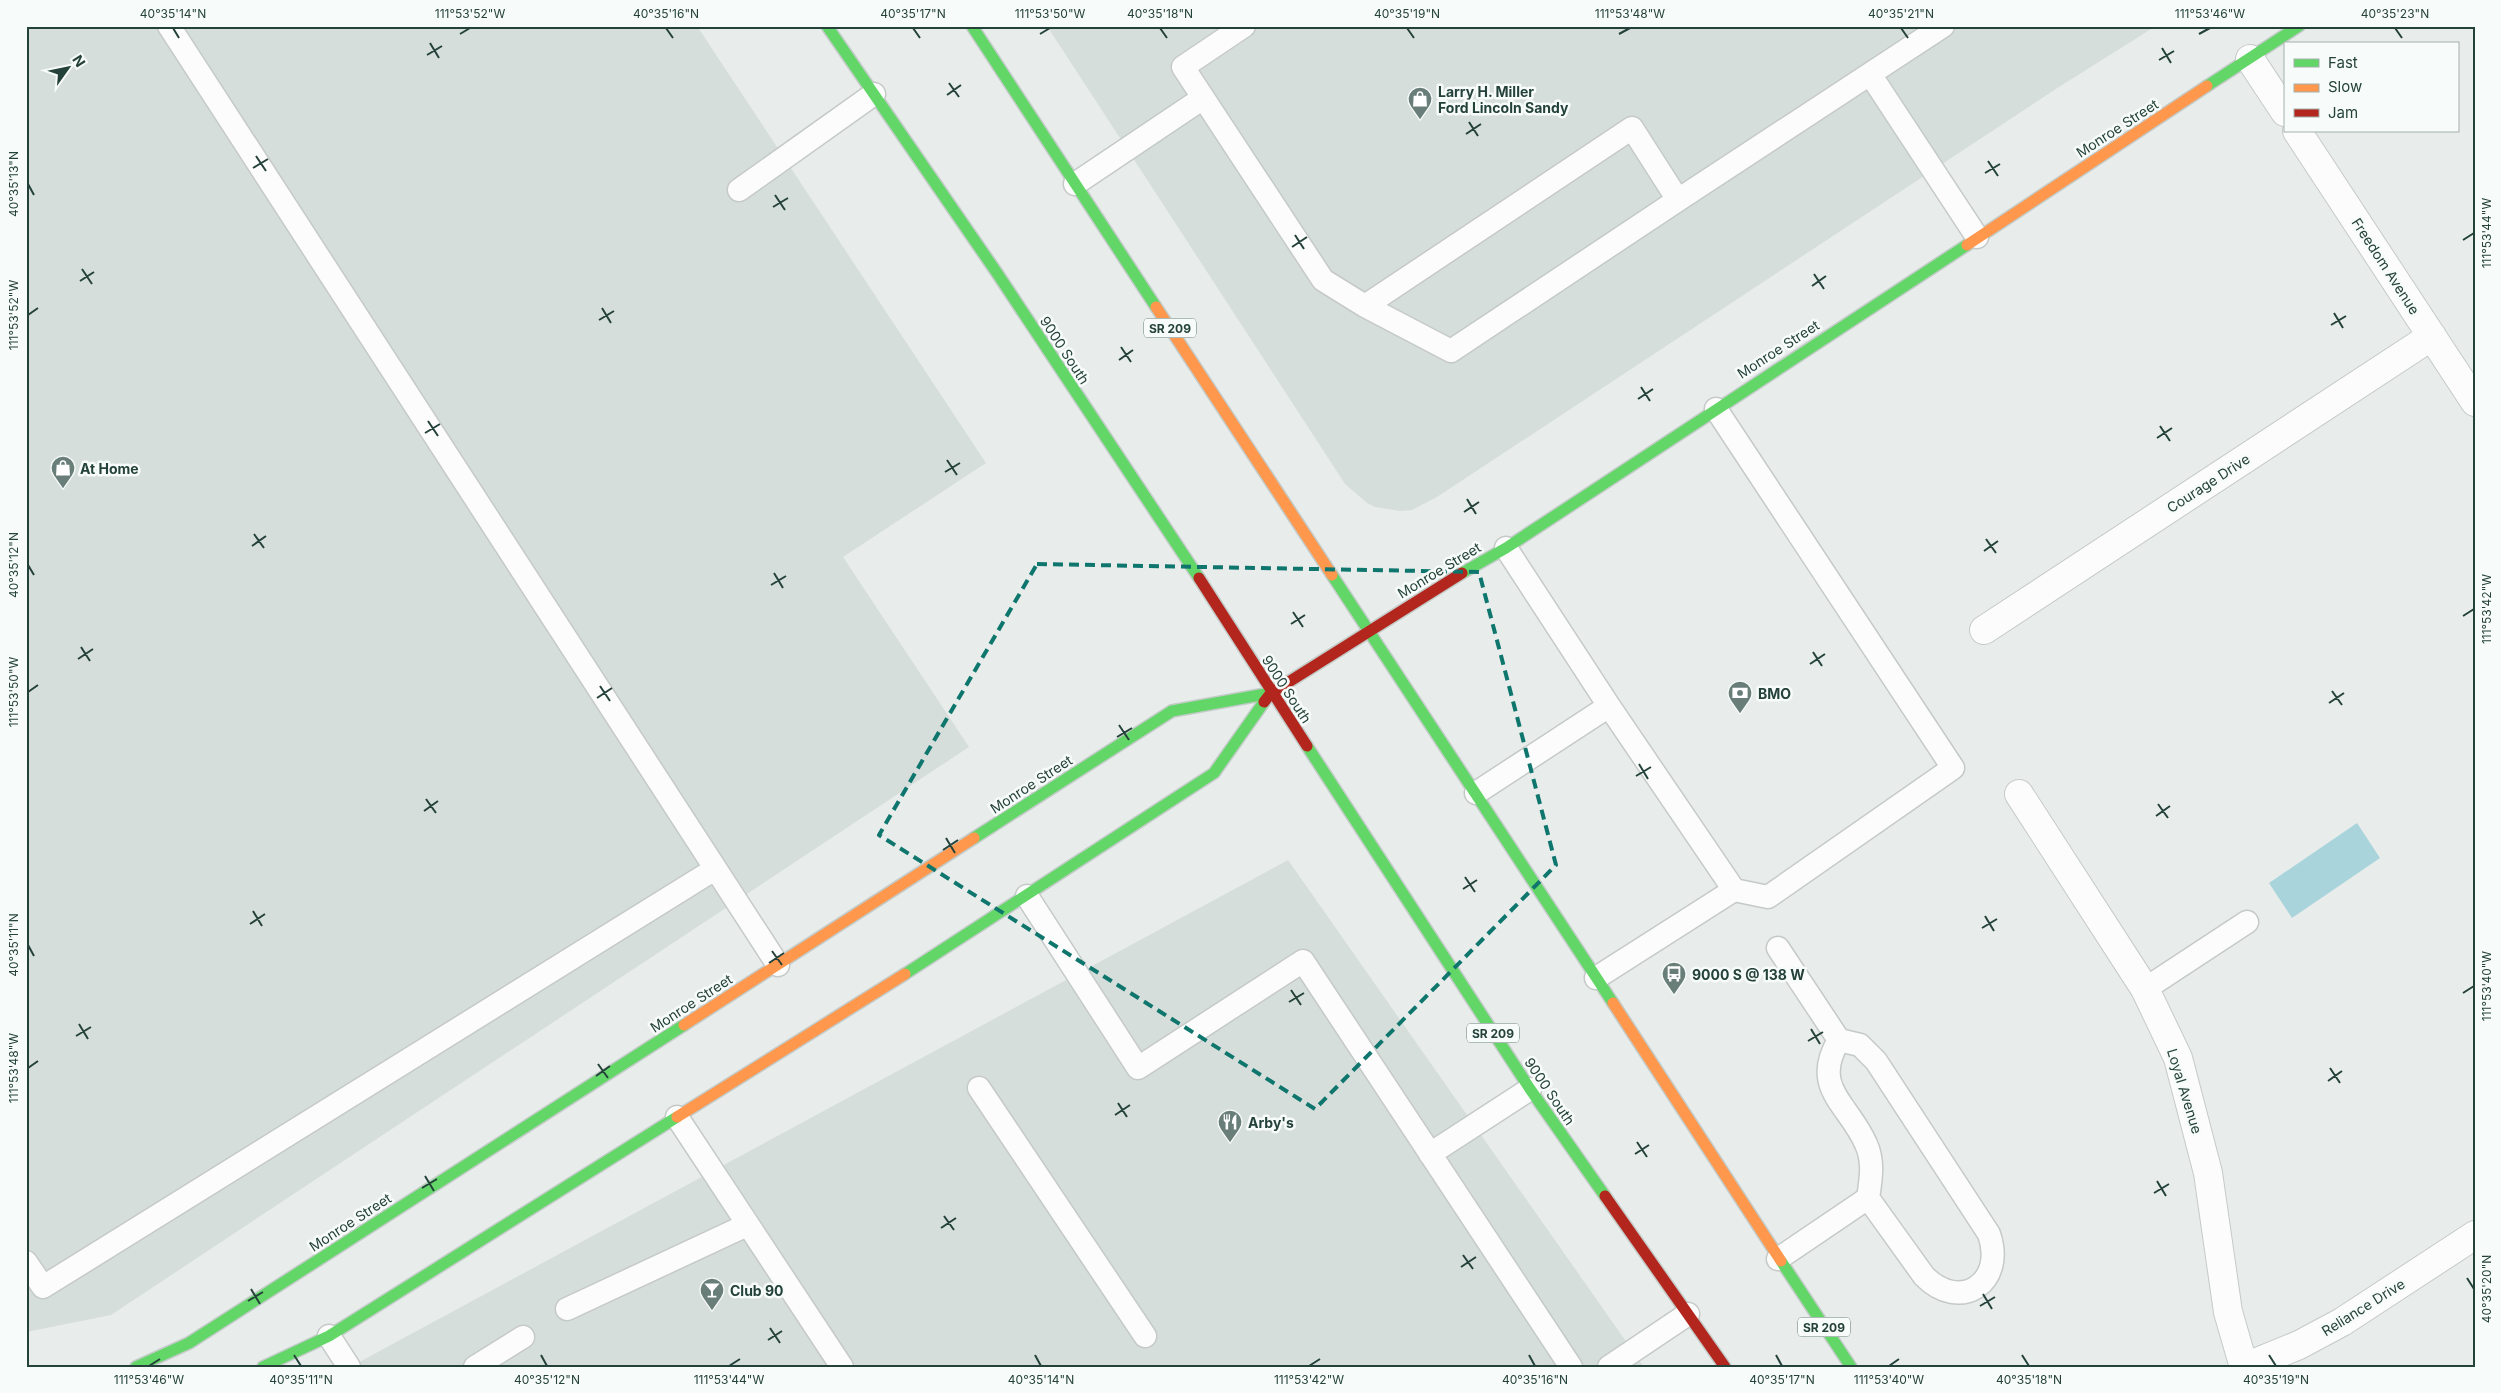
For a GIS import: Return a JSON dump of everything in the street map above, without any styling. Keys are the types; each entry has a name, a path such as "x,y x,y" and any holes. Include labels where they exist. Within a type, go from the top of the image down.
{"street":[{"name":"9000 South","path":"827,26 997,274 1209,594 1271,693 1530,1089 1725,1367"},
{"name":"SR 209","path":"972,26 1476,793 1778,1259 1851,1367"},
{"name":"Monroe Street","path":"263,1367 330,1336 1027,896 1214,773 1271,693 1369,630 1506,548 2299,26"},
{"path":"2250,59 2284,110"},
{"name":"Freedom Avenue","path":"2299,132 2475,402"},
{"name":"Courage Drive","path":"1984,630 2432,336"},
{"name":"Monroe Street","path":"136,1367 196,1338 1172,711 1271,693"},
{"name":"Loyal Avenue","path":"2018,794 2146,989 2178,1058 2208,1173 2228,1312 2244,1367"},
{"name":"Reliance Drive","path":"2244,1367 2298,1345 2342,1322 2475,1235"},
{"path":"292,1367 330,1336"}],"lane":[{"path":"169,26 778,965"},
{"path":"1244,26 1183,67 1323,280 1365,306 1451,351 1943,26"},
{"path":"1870,74 1977,237"},
{"path":"739,190 874,94"},
{"path":"1075,184 1203,98"},
{"path":"1365,306 1632,128 1678,200"},
{"path":"1596,978 1734,890 1768,897 1953,768 1716,408"},
{"path":"1506,548 1609,706 1734,890"},
{"path":"1476,793 1609,706"},
{"path":"26,1262 43,1287 715,869"},
{"path":"1027,896 1138,1068 1303,961 1571,1367"},
{"path":"2146,989 2247,922"},
{"path":"1778,948 1839,1040 1860,1046 1876,1061 1989,1234 1994,1248 1994,1263 1987,1277 1976,1287 1963,1292 1948,1292 1934,1286 1924,1276 1868,1198"},
{"path":"1778,1259 1868,1198 1873,1172 1867,1144 1834,1094 1828,1075 1829,1055 1839,1040"},
{"path":"979,1088 1145,1336"},
{"path":"1430,1154 1530,1089"},
{"path":"677,1117 842,1367"},
{"path":"567,1309 747,1225"},
{"path":"1608,1367 1688,1314"},
{"path":"330,1336 350,1367"},
{"path":"475,1367 523,1337"}],"highlighted area":[{"path":"1037,564 1479,572 1556,865 1315,1109 879,835"}],"shaded area":[{"path":"26,26 697,26 986,463 843,557 969,747 111,1315 26,1332"},
{"path":"1047,26 2156,26 2059,87 1437,497 1412,510 1400,511 1375,507 1367,503 1345,484"},
{"path":"1288,860 1644,1367 350,1367"}],"water":[{"path":"2357,823 2380,858 2292,918 2269,883"}],"traffic: fast":[{"path":"827,26 997,273 1199,578"},
{"path":"972,26 1156,307"},
{"path":"2207,86 2299,26"},
{"path":"1462,573 1506,548 1967,245"},
{"path":"1332,575 1613,1003"},
{"path":"974,838 1172,711 1271,693"},
{"path":"905,974 1214,773 1264,702"},
{"path":"1307,746 1530,1089 1605,1196"},
{"path":"136,1367 189,1343 684,1025"},
{"path":"263,1367 329,1336 677,1117"},
{"path":"1781,1261 1851,1367"}],"traffic: slow":[{"path":"1967,245 2207,86"},
{"path":"1156,307 1332,575"},
{"path":"684,1025 974,838"},
{"path":"677,1117 905,974"},
{"path":"1613,1003 1781,1261"}],"traffic: jam":[{"path":"1264,702 1271,693 1462,573"},
{"path":"1199,578 1307,746"},
{"path":"1605,1196 1725,1367"}],"place":[{"name":"Larry H. Miller Ford Lincoln Sandy","path":"1420,120"},
{"name":"At Home","path":"63,489"},
{"name":"BMO","path":"1740,714"},
{"name":"9000 S @ 138 W","path":"1674,995"},
{"name":"Arby's","path":"1230,1143"},
{"name":"Club 90","path":"712,1311"}]}
